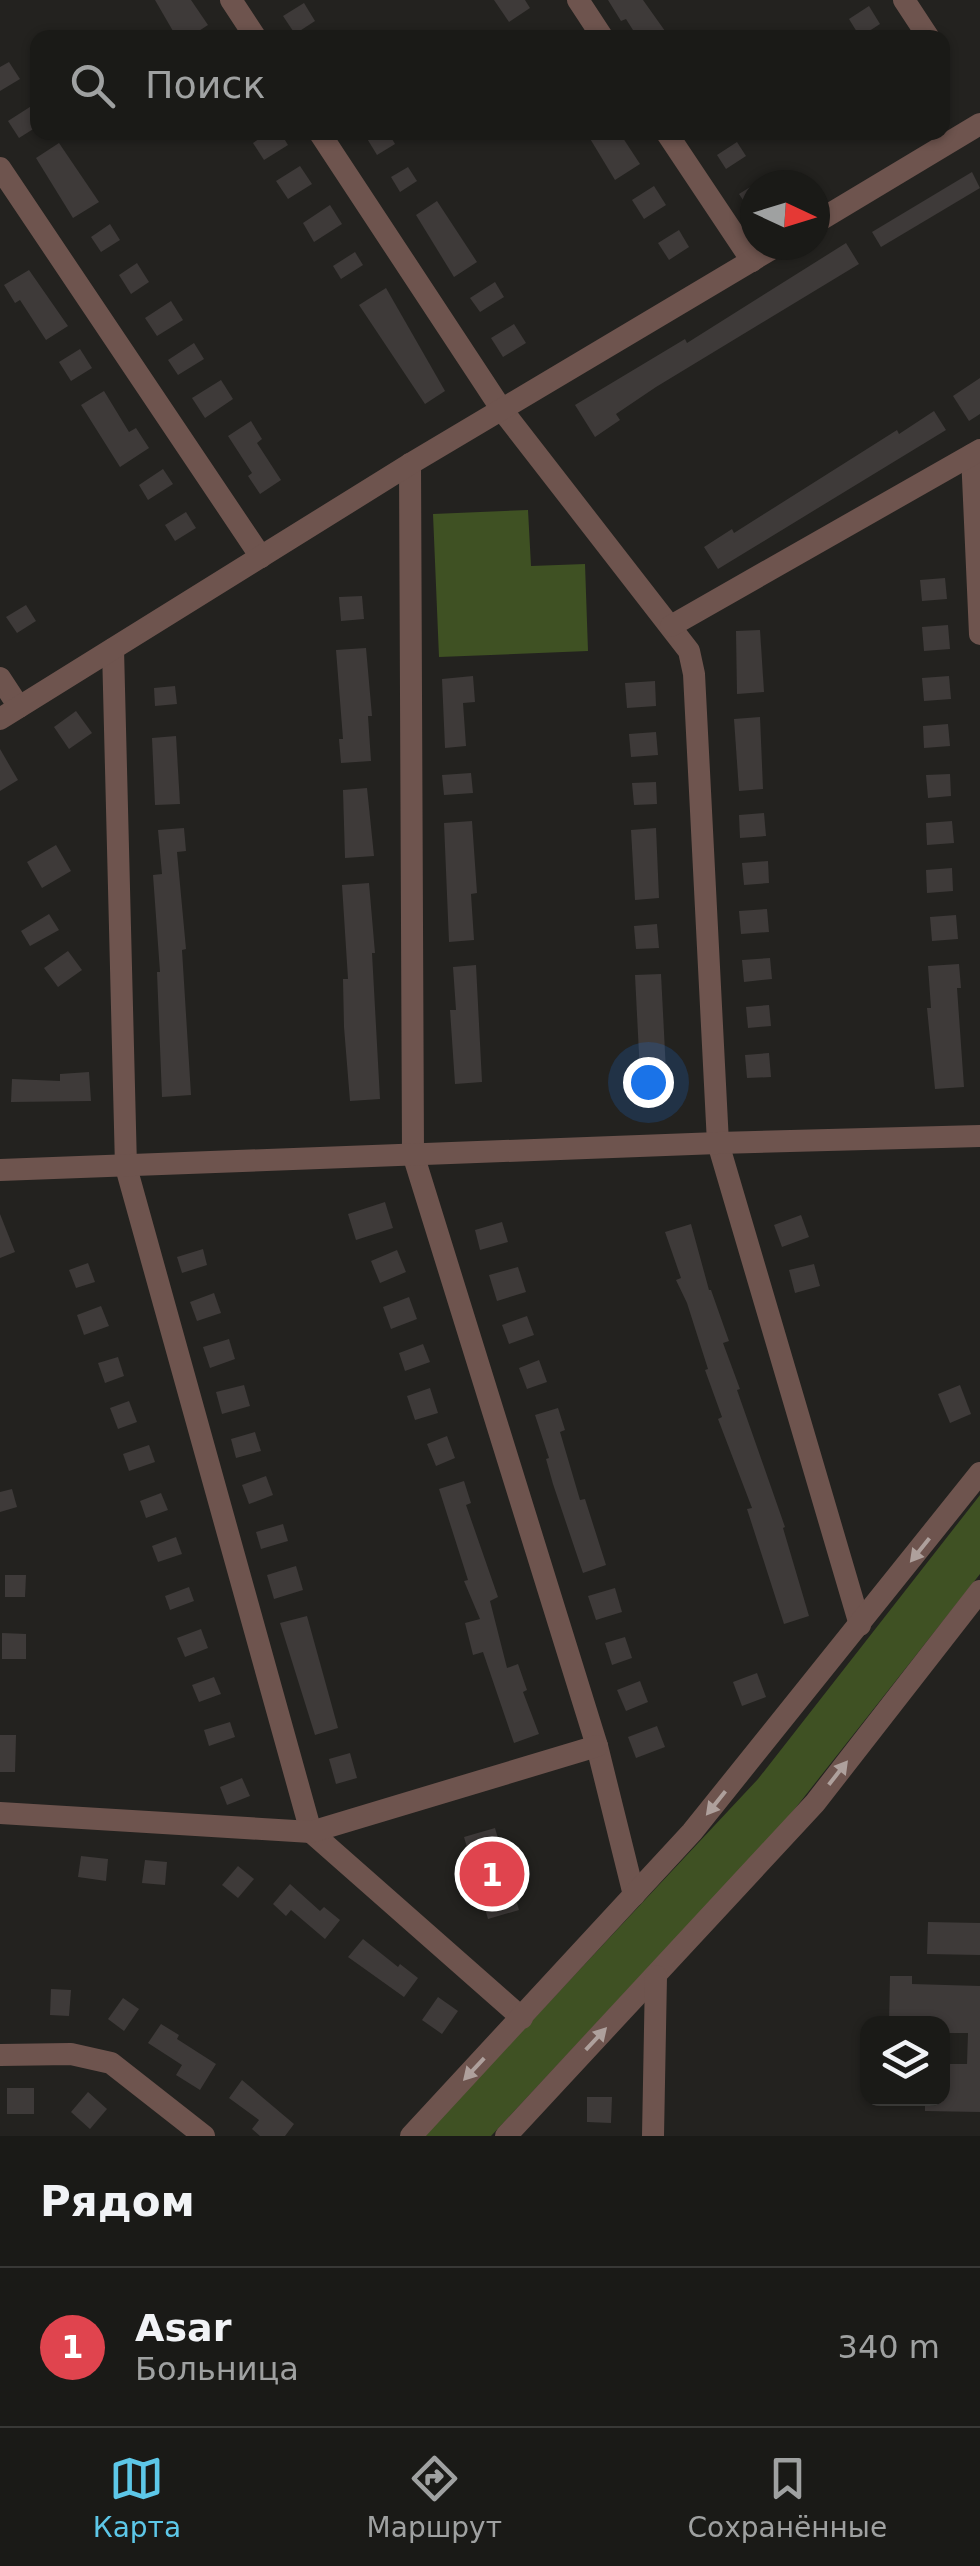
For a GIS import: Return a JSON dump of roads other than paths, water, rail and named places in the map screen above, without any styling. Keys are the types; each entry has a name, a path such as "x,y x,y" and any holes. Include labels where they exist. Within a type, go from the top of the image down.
{"street":[{"path":"231,0 251,30"},
{"path":"578,0 598,30"},
{"path":"904,0 924,30"},
{"path":"830,214 980,124"},
{"path":"323,140 502,410 689,651 694,674 718,1142 860,1625"},
{"path":"671,140 740,242"},
{"path":"0,168 262,556"},
{"path":"0,678 10,713 410,464 752,260"},
{"path":"671,626 976,452 980,634"},
{"path":"410,464 413,1154 597,1746 634,1896"},
{"path":"112,649 126,1167 311,1832 522,2018"},
{"path":"0,1170 718,1142 980,1136"},
{"path":"411,2136 692,1832 980,1472"},
{"path":"506,2136 815,1803 980,1591"},
{"path":"0,1813 311,1832 597,1746"},
{"path":"652,2136 656,1976"},
{"path":"0,2055 71,2054 112,2063 204,2136"}],"place":[{"name":"Asar","path":"492,1874"}]}
